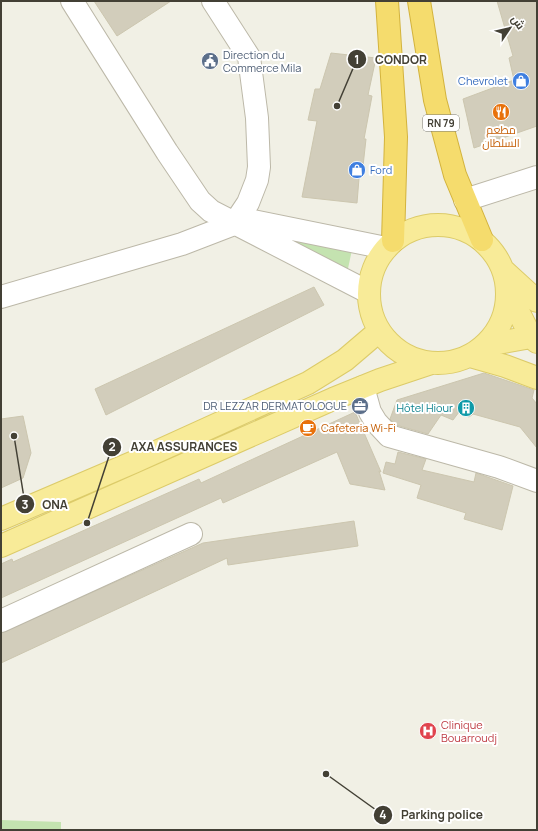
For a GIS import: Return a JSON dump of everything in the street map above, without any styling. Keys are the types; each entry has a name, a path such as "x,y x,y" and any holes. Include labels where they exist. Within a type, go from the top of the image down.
{"highway":[{"path":"387,1 396,137 389,245"},
{"name":"RN 79","path":"419,1 435,100 455,175 482,240"}],"main road":[{"path":"428,225 447,225 465,230 482,240 495,254 506,281 535,339 478,351 451,363 430,363 410,358 398,351 379,331 371,312 368,292 372,273 380,255 389,245 409,230 428,225"},
{"path":"506,281 537,301"},
{"path":"478,351 498,330 506,311 506,281"},
{"path":"1,519 134,462 308,383 345,360 379,331"},
{"path":"478,351 505,366 537,378"},
{"path":"1,546 362,387 430,363"}],"street":[{"path":"72,1 167,152 200,201 210,211 236,221 368,292"},
{"path":"213,1 249,57 257,118 259,167 250,197 236,221"},
{"path":"465,200 537,177"},
{"path":"1,297 182,244 236,221 389,245"},
{"path":"362,387 370,412 376,422 390,436 499,467 537,482"},
{"path":"1,621 191,534"}],"green space":[{"path":"256,232 353,245 346,278"},
{"path":"1,820 61,822 61,830 1,830"}],"building":[{"path":"94,1 171,1 117,36"},
{"name":"مطعم السلطان","path":"497,1 537,1 537,126 474,148 463,99 514,80 509,58 513,56"},
{"path":"331,53 376,58 368,95 372,96 364,139 366,139 363,166 360,166 357,203 302,197 317,121 308,120 315,89 320,89"},
{"path":"314,287 324,305 106,415 95,389"},
{"name":"Hôtel Hiour","path":"484,373 534,390 532,398 537,404 537,448 520,427 473,414 469,417 459,412 453,420 441,415 428,434 396,425 390,419 397,400"},
{"path":"355,412 381,472 379,471 385,490 350,484 337,452 223,503 221,498 1,598 1,564 12,559 13,562 199,479 201,483"},
{"path":"23,416 31,453 23,478 1,488 1,419"},
{"path":"398,452 426,459 422,470 474,482 476,473 513,486 502,530 464,519 466,513 417,498 421,485 383,473 386,462 395,464"},
{"path":"354,521 358,546 228,565 227,558 1,663 1,633 203,543"}],"place":[{"name":"Direction du Commerce Mila","path":"210,61"},
{"name":"Chevrolet","path":"521,81"},
{"name":"CONDOR","path":"337,106"},
{"name":"مطعم السلطان","path":"501,112"},
{"name":"Ford","path":"357,170"},
{"name":"DR LEZZAR DERMATOLOGUE","path":"360,406"},
{"name":"Hôtel Hiour","path":"466,408"},
{"name":"Cafeteria Wi-Fi","path":"308,428"},
{"name":"ONA","path":"14,436"},
{"name":"AXA ASSURANCES","path":"87,523"},
{"name":"Clinique Bouarroudj","path":"428,731"},
{"name":"Parking police","path":"326,774"}]}
